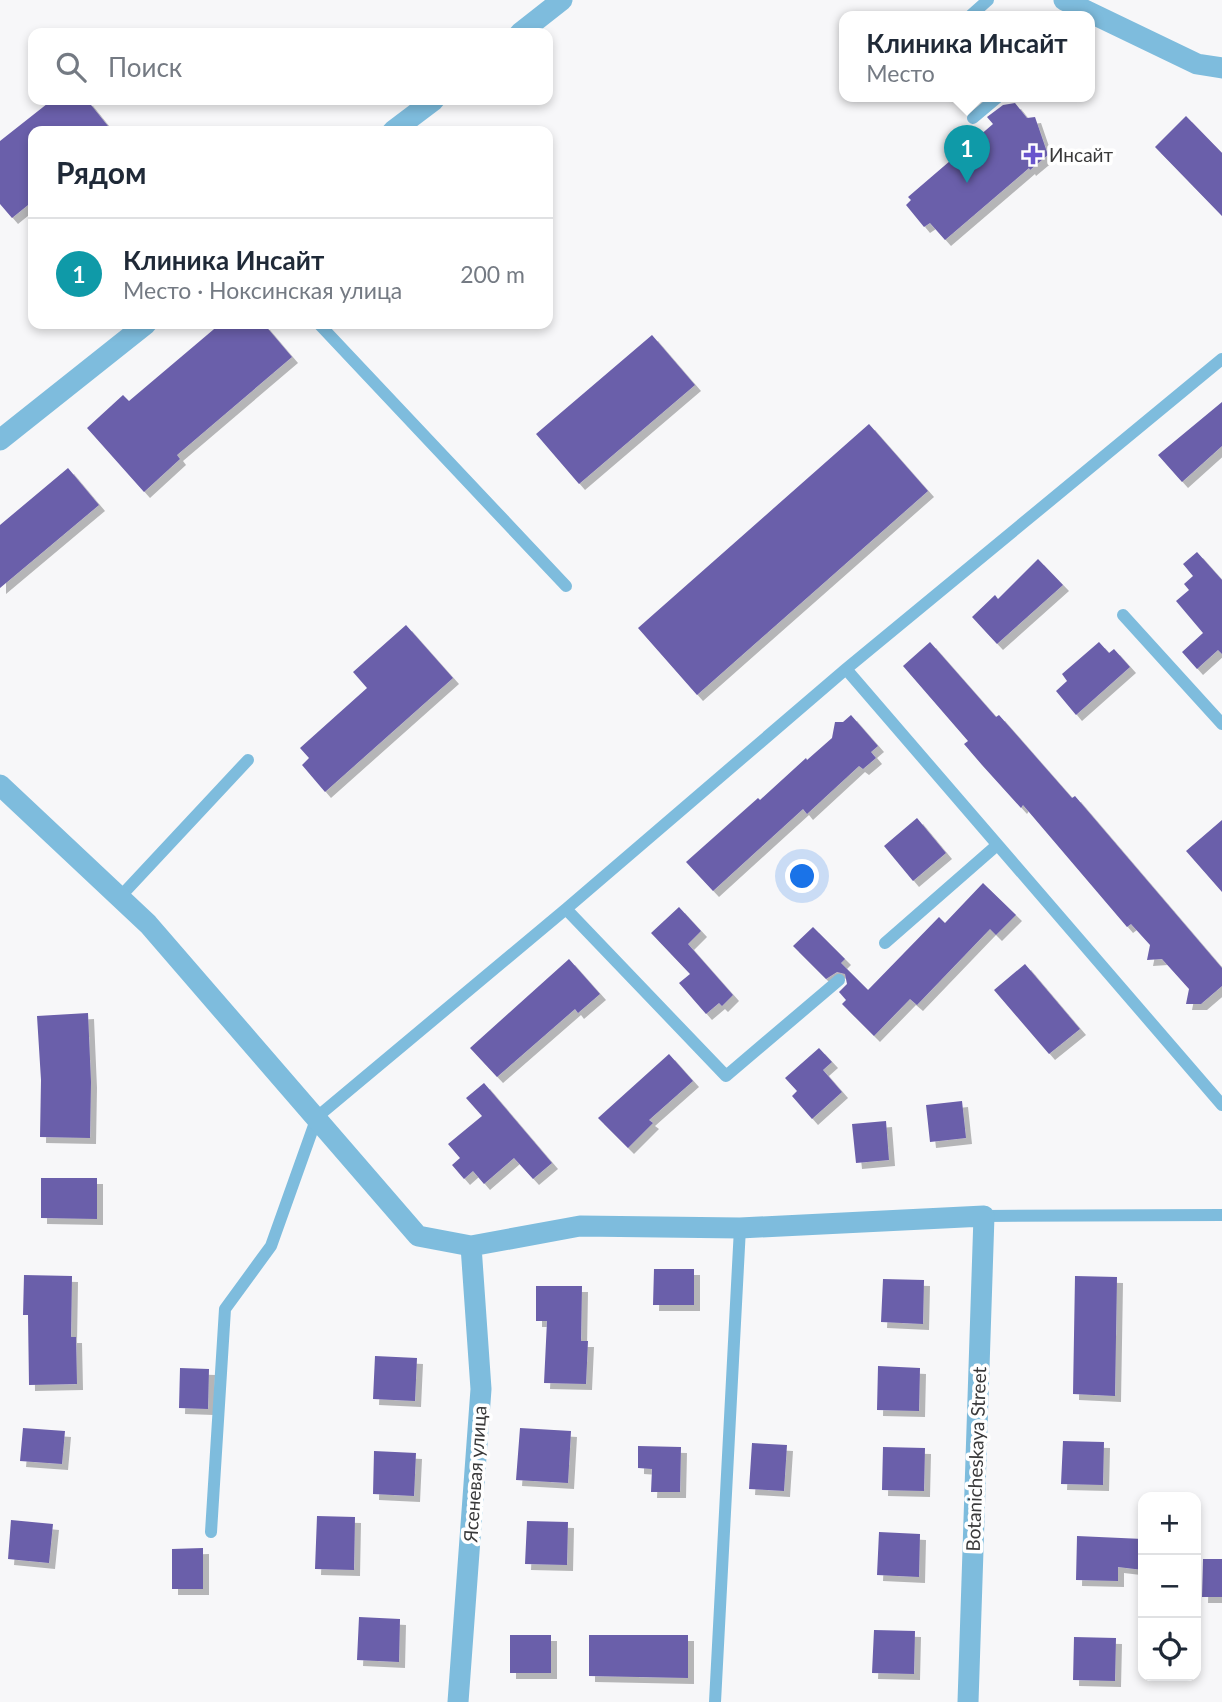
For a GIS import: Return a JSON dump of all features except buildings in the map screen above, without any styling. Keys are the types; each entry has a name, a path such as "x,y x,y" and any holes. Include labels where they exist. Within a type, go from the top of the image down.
{"street":[{"path":"526,28 562,0"},
{"path":"1095,18 1198,64 1222,68"},
{"path":"400,126 427,105"},
{"path":"0,440 140,329"},
{"path":"0,785 148,924 418,1236 471,1246 580,1226 740,1228 984,1216"},
{"name":"Botanicheskaya Street","path":"968,1702 984,1216"},
{"name":"Ясеневая улица","path":"458,1702 481,1389 471,1246"}],"lane":[{"path":"973,118 992,102"},
{"path":"324,329 566,586"},
{"path":"211,1532 225,1309 271,1245 317,1117 566,909 846,669 1222,359"},
{"path":"1123,615 1222,724"},
{"path":"846,669 1222,1105"},
{"path":"120,897 248,760"},
{"path":"885,943 996,846"},
{"path":"566,909 726,1076 839,981"},
{"path":"984,1216 1222,1215"},
{"path":"715,1702 740,1228"}],"place":[{"name":"Инсайт","path":"1033,155"},
{"name":"Клиника Инсайт","path":"967,183"}]}
